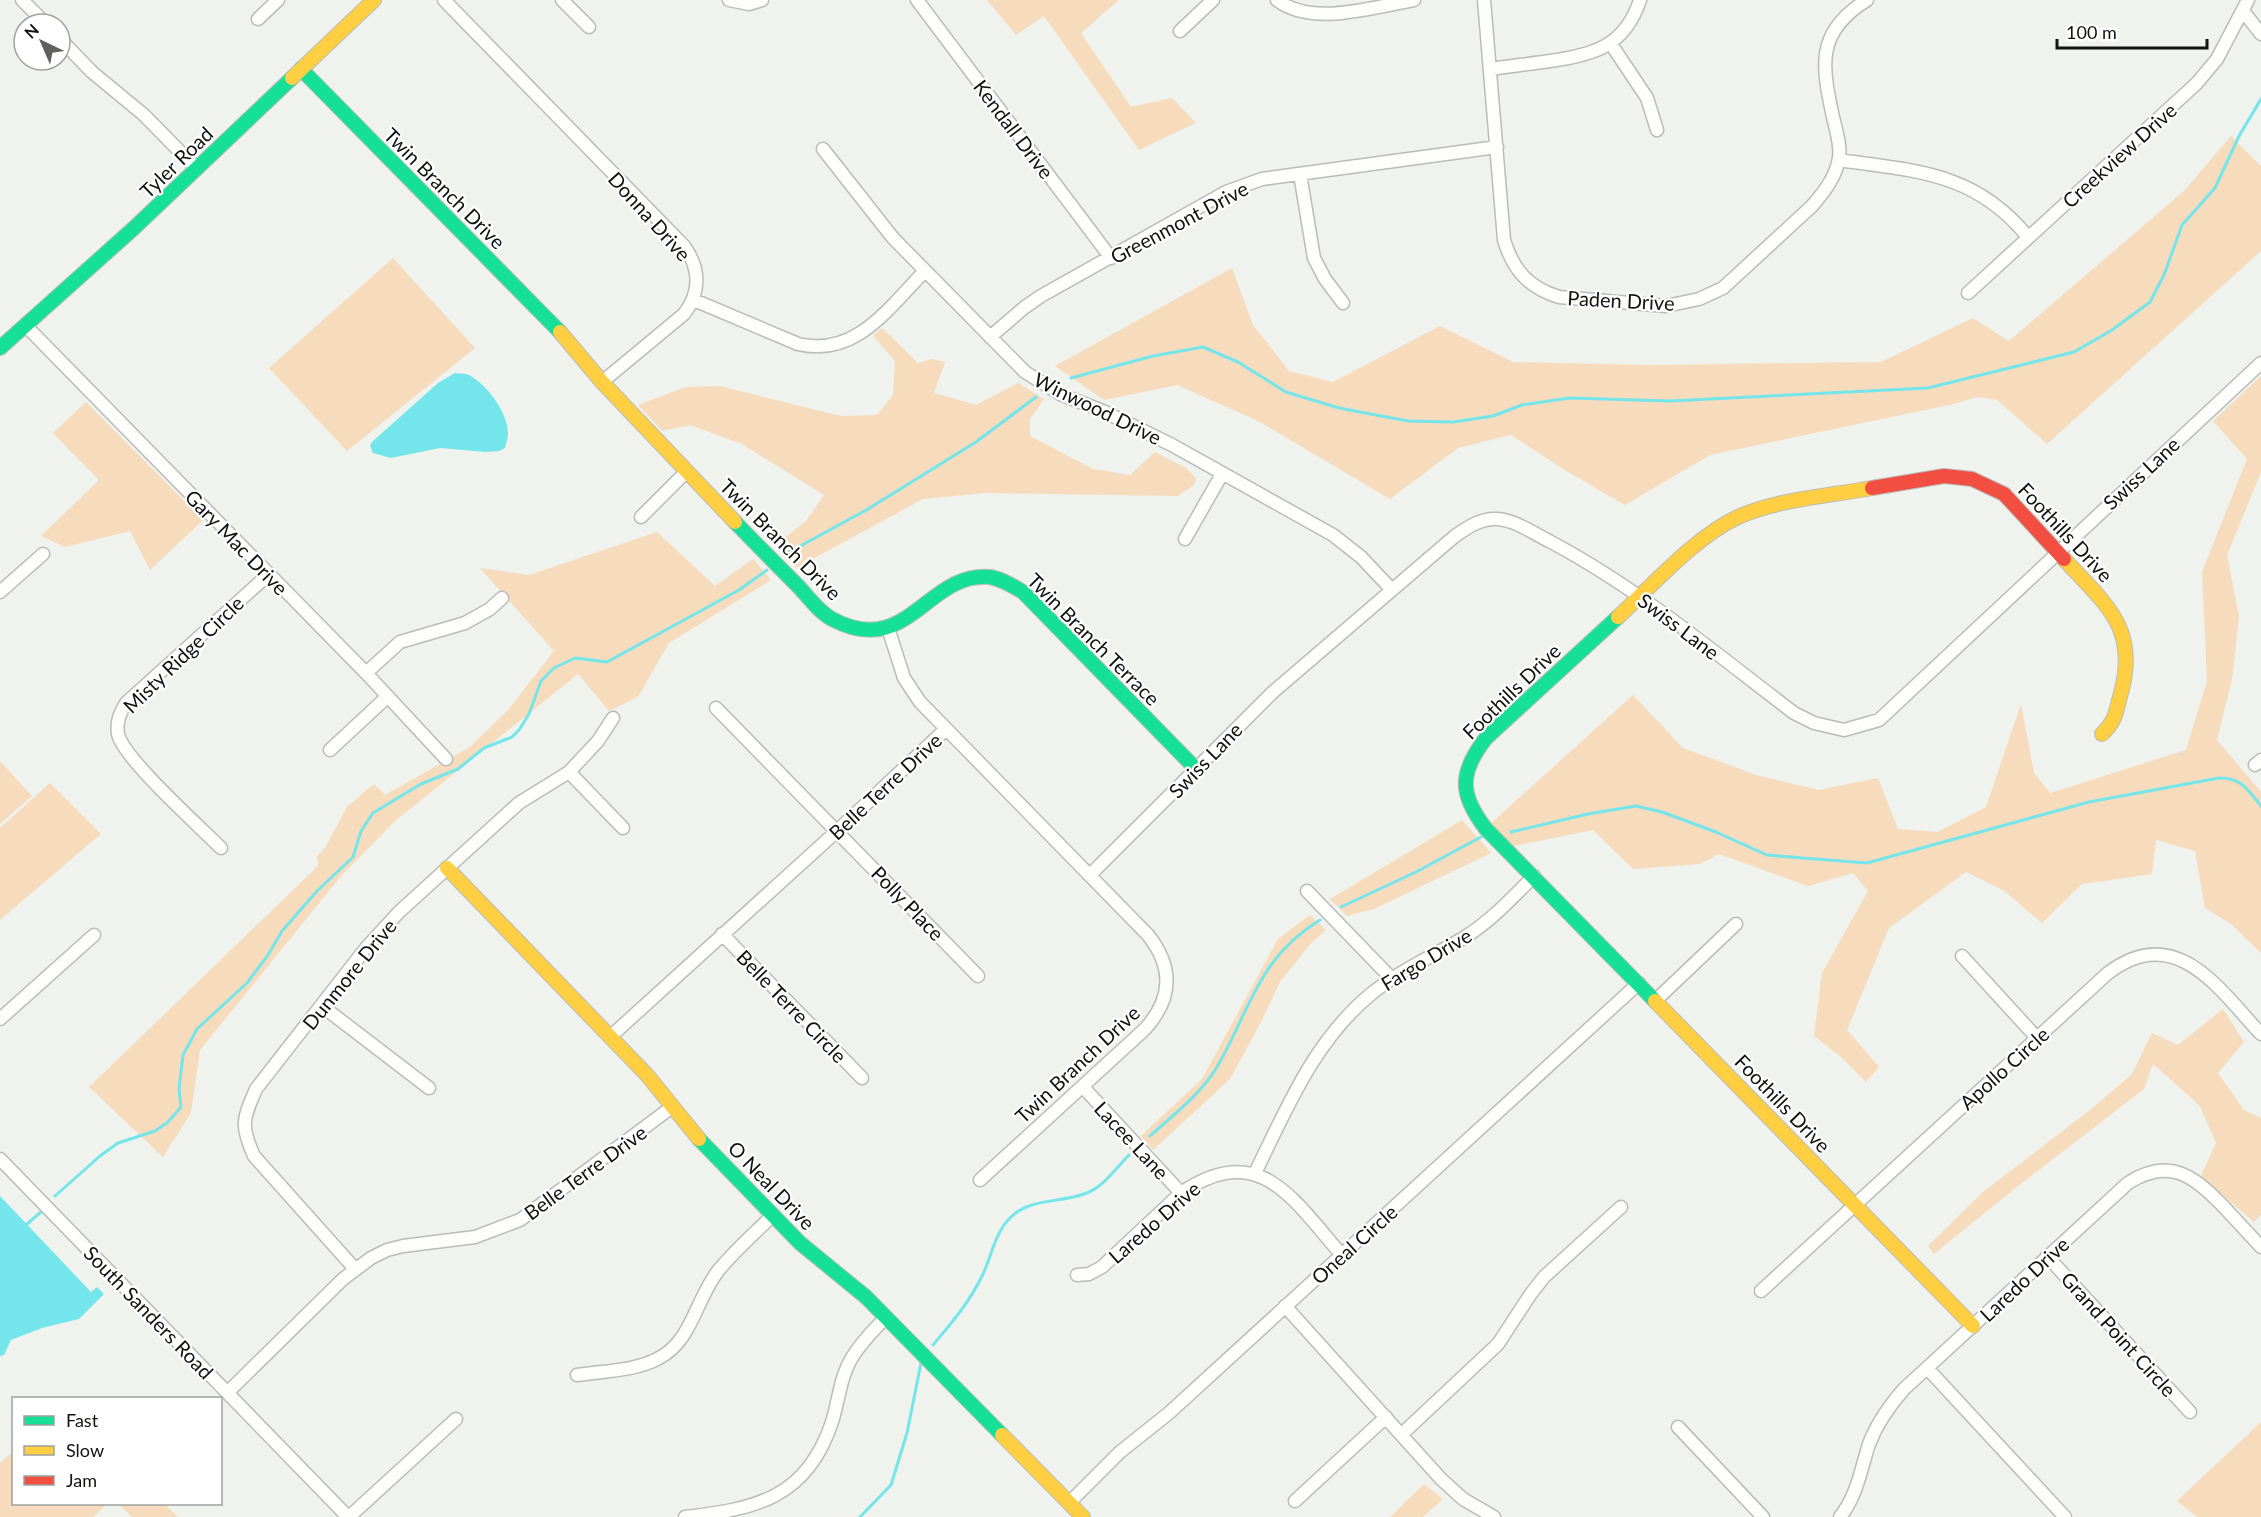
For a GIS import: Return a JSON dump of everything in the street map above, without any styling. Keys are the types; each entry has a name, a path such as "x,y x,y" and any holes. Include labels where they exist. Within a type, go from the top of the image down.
{"street":[{"path":"22,0 34,12"},
{"path":"258,19 278,0"},
{"name":"Tyler Road","path":"3,341 26,326 197,169 374,0"},
{"name":"Donna Drive","path":"444,0 684,246 696,271 694,300"},
{"path":"562,0 589,27"},
{"path":"729,0 749,4 762,0"},
{"name":"Kendall Drive","path":"916,0 1111,258"},
{"path":"1180,31 1213,0"},
{"path":"1277,0 1292,9 1317,15 1414,0"},
{"name":"Paden Drive","path":"1484,0 1504,240 1514,266 1527,282 1547,293 1559,297 1666,306 1683,304 1718,291 1812,206 1831,181 1839,160"},
{"path":"1490,69 1579,57 1602,49 1611,44 1629,24 1640,0"},
{"path":"1867,0 1848,13 1839,24 1824,58 1825,79 1838,139 1839,160 1921,172 1956,182 1986,197 2018,224 2028,237"},
{"path":"2245,5 2261,34"},
{"name":"Creekview Drive","path":"1968,293 2198,83 2217,59 2245,5"},
{"path":"1611,44 1647,98 1657,130"},
{"path":"72,51 92,72 144,115 197,169"},
{"name":"Twin Branch Drive","path":"301,69 561,333 602,382 686,472 826,615 837,622 858,629 888,628 910,690 1155,944 1165,964 1166,988 1161,1008 1155,1019 980,1180"},
{"name":"Greenmont Drive","path":"990,338 1012,317 1041,296 1226,192 1262,179 1497,147"},
{"name":"Winwood Drive","path":"823,149 876,219 925,272 1025,372 1060,394 1131,424 1333,535 1361,557 1392,590"},
{"path":"1300,174 1314,258 1324,279 1343,303"},
{"path":"602,382 675,323 694,300 798,344 828,347 856,338 925,272"},
{"name":"Gary Mac Drive","path":"26,326 446,759"},
{"name":"Swiss Lane","path":"1090,875 1273,692 1467,527 1486,520 1497,519 1523,528 1584,560 1641,597 1794,713 1814,723 1844,730 1879,720 2058,550 2261,363"},
{"path":"641,517 686,472"},
{"path":"1185,539 1222,474"},
{"name":"Foothills Drive","path":"1973,1326 1476,816 1465,794 1465,771 1469,760 1486,738 1715,529 1750,511 1944,476 1972,479 2004,494 2109,608 2124,640 2127,654 2124,681 2112,724 2102,734"},
{"path":"0,592 43,554"},
{"name":"Misty Ridge Circle","path":"221,848 132,759 118,735 119,713 126,703 269,574"},
{"name":"Twin Branch Terrace","path":"888,628 965,580 984,576 1003,579 1023,592 1196,769"},
{"path":"366,674 400,642 465,623 490,609 502,598"},
{"path":"330,750 387,697"},
{"name":"Polly Place","path":"716,708 978,976"},
{"name":"Dunmore Drive","path":"355,1269 254,1156 246,1136 244,1116 256,1089 372,941 399,912 519,803 569,772 598,741 613,718"},
{"name":"Belle Terre Drive","path":"610,1037 946,729"},
{"path":"569,772 623,828"},
{"name":"O Neal Drive","path":"447,868 647,1075 691,1130 800,1243 855,1287 886,1317 1083,1517"},
{"name":"Fargo Drive","path":"1255,1173 1307,1069 1341,1022 1391,978 1486,923 1534,876"},
{"path":"1307,891 1391,978"},
{"path":"1656,1001 1736,924"},
{"name":"Belle Terre Circle","path":"722,934 862,1078"},
{"path":"0,1019 94,935"},
{"name":"Apollo Circle","path":"1761,1291 2124,961 2150,954 2165,955 2191,964 2205,975 2261,1034"},
{"path":"1962,956 2037,1038"},
{"name":"Oneal Circle","path":"1069,1503 1120,1452 1170,1413 1639,983"},
{"path":"322,1005 429,1088"},
{"name":"Lacee Lane","path":"1083,1087 1181,1193"},
{"name":"Belle Terre Drive","path":"228,1392 355,1269 387,1250 475,1237 520,1220 672,1107"},
{"name":"South Sanders Road","path":"0,1160 349,1517"},
{"name":"Laredo Drive","path":"1840,1517 1854,1492 1870,1442 1890,1405 2047,1256 2142,1174 2167,1170 2192,1177 2206,1188 2261,1247"},
{"name":"Laredo Drive","path":"1077,1275 1089,1274 1101,1267 1181,1193 1196,1183 1220,1173 1255,1173"},
{"path":"1255,1173 1269,1180 1289,1196 1342,1255"},
{"path":"1402,1434 1492,1350 1544,1277 1621,1207"},
{"path":"578,1375 640,1365 661,1358 671,1350 686,1332 701,1299 717,1273 773,1215"},
{"name":"Grand Point Circle","path":"2047,1256 2190,1412"},
{"path":"1285,1306 1441,1479 1462,1499 1494,1517"},
{"path":"684,1517 755,1505 783,1490 806,1470 826,1439 844,1374 853,1355 886,1317"},
{"path":"1927,1368 2065,1517"},
{"path":"1295,1501 1386,1417"},
{"path":"349,1517 456,1419"},
{"path":"1678,1427 1762,1517"}],"shaded area":[{"path":"987,0 1119,0 1081,33 1131,107 1172,98 1196,123 1139,150 1044,16 1016,35"},
{"path":"2231,136 2261,166 2261,251 2047,444 1997,400 1977,397 1954,404 1710,455 1625,505 1511,435 1458,448 1390,499 1258,421 1177,385 1104,400 1055,366 1232,268 1253,325 1289,371 1333,382 1440,326 1513,362 1651,365 1881,362 1973,318 2009,341 2185,190"},
{"path":"393,258 475,348 347,451 269,368"},
{"path":"882,328 918,363 932,359 945,362 934,393 976,405 1018,383 1044,399 1030,419 1030,436 1093,469 1130,475 1155,452 1186,468 1196,478 1194,485 1178,496 985,493 923,499 796,568 776,545 806,521 824,495 742,444 690,425 662,431 638,405 686,387 720,386 841,416 877,415 893,395 895,361 873,336"},
{"path":"2261,376 2261,472 2227,555 2239,617 2232,679 2217,740 2261,792 2261,953 2231,924 2205,908 2195,851 2156,840 2152,874 2082,884 2042,923 2003,890 1966,872 1889,928 1847,1030 1879,1067 1866,1082 1840,1056 1814,1036 1822,973 1868,891 1853,873 1808,886 1719,854 1700,864 1633,869 1593,830 1514,846 1489,825 1633,695 1683,748 1756,775 1819,790 1878,778 1898,829 1938,832 1986,807 2021,704 2034,773 2050,793 2186,750 2207,681 2202,572 2247,459 2213,421"},
{"path":"86,402 203,520 150,570 130,531 65,547 41,536 99,480 53,433"},
{"path":"657,532 715,586 753,559 771,580 669,643 638,697 609,711 578,674 395,821 341,876 200,1050 191,1113 163,1157 89,1087 318,866 317,856 325,848 347,807 374,784 385,795 470,747 508,710 554,651 480,568 529,575"},
{"path":"0,761 32,796 0,824"},
{"path":"50,783 101,834 0,920 0,828"},
{"path":"1462,820 1491,853 1374,909 1347,916 1330,899"},
{"path":"1310,915 1326,930 1311,943 1280,982 1230,1079 1153,1150 1141,1136 1202,1079 1278,939"},
{"path":"2223,1009 2244,1042 2218,1073 2244,1110 2261,1118 2261,1215 2254,1222 2201,1176 2216,1143 2200,1106 2153,1064 2144,1089 1934,1254 1928,1246 1983,1192 2090,1110 2132,1074 2152,1033 2178,1045"},
{"path":"2261,1422 2261,1517 2197,1517 2177,1501"},
{"path":"12,1453 12,1505 106,1505 93,1517 0,1517 0,1463"},
{"path":"1424,1484 1443,1499 1423,1517 1390,1517"},
{"path":"120,1505 166,1505 178,1517 132,1517"}],"water":[{"path":"455,373 467,374 476,380 495,400 507,426 508,436 505,448 486,452 440,448 391,458 373,453 370,446 372,442 438,383"},
{"path":"0,1196 91,1292 97,1287 104,1294 79,1319 42,1328 11,1340 4,1355 0,1356"}],"waterway":[{"path":"1071,378 1153,356 1203,347 1238,362 1286,392 1339,408 1408,421 1453,422 1493,416 1522,405 1569,398 1670,401 1928,388 2074,352 2112,330 2150,302 2164,275 2182,225 2215,188 2239,136 2261,99"},
{"path":"784,555 868,509 976,442 1036,397"},
{"path":"55,1196 118,1143 155,1131 168,1122 181,1107 179,1089 183,1055 197,1029 247,983 282,931 317,891 353,857 361,831 373,813 421,784 458,769 484,748 512,737 529,714 541,681 554,668 575,658 607,662 739,590 767,570"},
{"path":"1511,832 1588,814 1636,806 1662,812 1716,832 1767,855 1867,863 2089,802 2219,778 2239,782 2261,806"},
{"path":"1341,907 1416,872 1481,837"},
{"path":"1150,1136 1203,1086 1217,1067 1269,968 1299,935 1320,920"},
{"path":"933,1345 972,1294 983,1274 997,1237 1011,1217 1036,1204 1075,1197 1091,1191 1103,1183 1129,1155"},
{"path":"27,1224 41,1212"},
{"path":"860,1517 891,1485 907,1433 921,1363"}],"traffic: fast":[{"path":"301,69 560,332"},
{"path":"0,348 134,228 292,78"},
{"path":"735,522 823,613 858,629 880,629 899,622 949,587 968,579 990,577 1011,585 1023,592 1196,769"},
{"path":"1618,617 1486,738 1471,762 1466,784 1471,805 1486,829 1655,1001"},
{"path":"699,1139 800,1243 866,1297 1002,1435"}],"traffic: slow":[{"path":"292,78 374,0"},
{"path":"560,332 602,382 735,522"},
{"path":"1618,617 1690,549 1738,517 1787,502 1872,488"},
{"path":"2064,559 2105,604 2122,633 2125,670 2121,693 2113,720 2102,734"},
{"path":"447,868 647,1075 699,1139"},
{"path":"1655,1001 1973,1326"},
{"path":"1002,1435 1083,1517"}],"traffic: jam":[{"path":"1872,488 1944,476 1972,479 2004,494 2064,559"}]}
